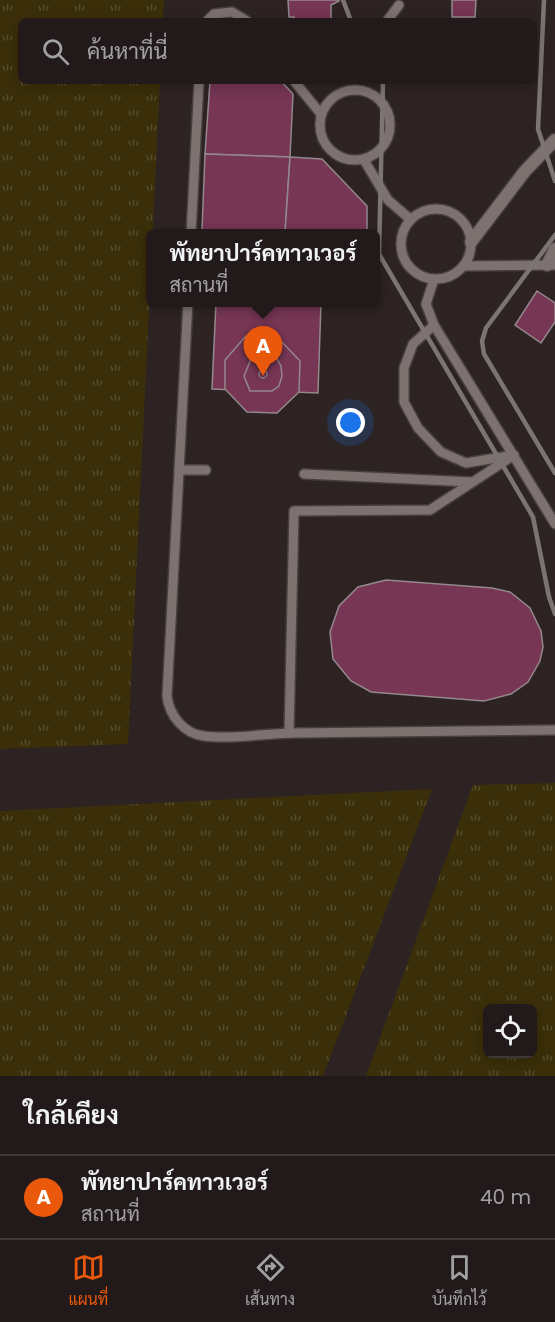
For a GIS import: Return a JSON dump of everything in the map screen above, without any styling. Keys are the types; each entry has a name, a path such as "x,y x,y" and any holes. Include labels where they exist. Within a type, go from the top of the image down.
{"street":[{"path":"471,242 525,171 555,140"},
{"path":"551,265 555,249"}],"lane":[{"path":"389,18 399,5"},
{"path":"210,18 214,14 232,12 242,18"},
{"path":"191,229 200,84"},
{"path":"296,84 321,114"},
{"path":"350,85 375,96 386,108 390,125 382,147 373,156 364,160 345,160 326,147 320,136 321,114 329,100 350,85"},
{"path":"364,160 388,200 411,219"},
{"path":"434,208 446,209 456,214 467,226 471,242 464,266 454,274 434,279 415,273 402,254 402,233 411,219 420,212 434,208"},
{"path":"464,266 551,265"},
{"path":"434,279 426,304 434,325 555,524"},
{"path":"188,307 168,707 175,719 188,730 203,736 555,730"},
{"path":"434,325 413,344 404,368 404,402 418,428 441,452 466,463 514,455"},
{"path":"289,733 294,511 430,510 514,455"},
{"path":"179,470 206,470"},
{"path":"304,474 472,482"}],"green space":[{"path":"0,0 164,0 163,18 18,18 18,84 160,84 153,229 146,229 146,307 149,307 128,744 0,749"},
{"path":"555,783 555,1076 366,1076 473,785"},
{"path":"432,789 323,1076 0,1076 0,811"}],"building":[{"path":"288,0 339,0 331,5 331,18 289,17"},
{"path":"452,0 476,0 475,17 452,17"},
{"path":"210,84 284,84 293,94 290,157 205,154"},
{"path":"205,154 290,157 285,229 202,229"},
{"path":"290,157 322,159 367,206 367,229 285,229"},
{"path":"537,291 555,303 555,322 541,343 515,325"},
{"path":"216,307 321,307 318,393 212,389"},
{"path":"246,336 278,338 300,361 299,392 277,413 247,412 225,389 225,360"},
{"path":"261,354 277,359 281,366 282,376 279,386 272,391 250,391 244,376 251,359"},
{"path":"263,370 267,374 263,378 259,374"},
{"path":"386,580 492,588 510,592 530,608 541,631 543,647 540,661 528,682 511,694 484,701 371,692 351,681 333,659 330,632 339,606 358,587"}],"railway":[{"path":"343,0 350,18"},
{"path":"544,0 538,129 555,181"},
{"path":"380,229 383,84"},
{"path":"555,235 486,328 482,341 484,354 555,473"},
{"path":"380,256 533,517 549,597 555,614"}],"place":[{"name":"พัทยาปาร์คทาวเวอร์","path":"263,376"}]}
